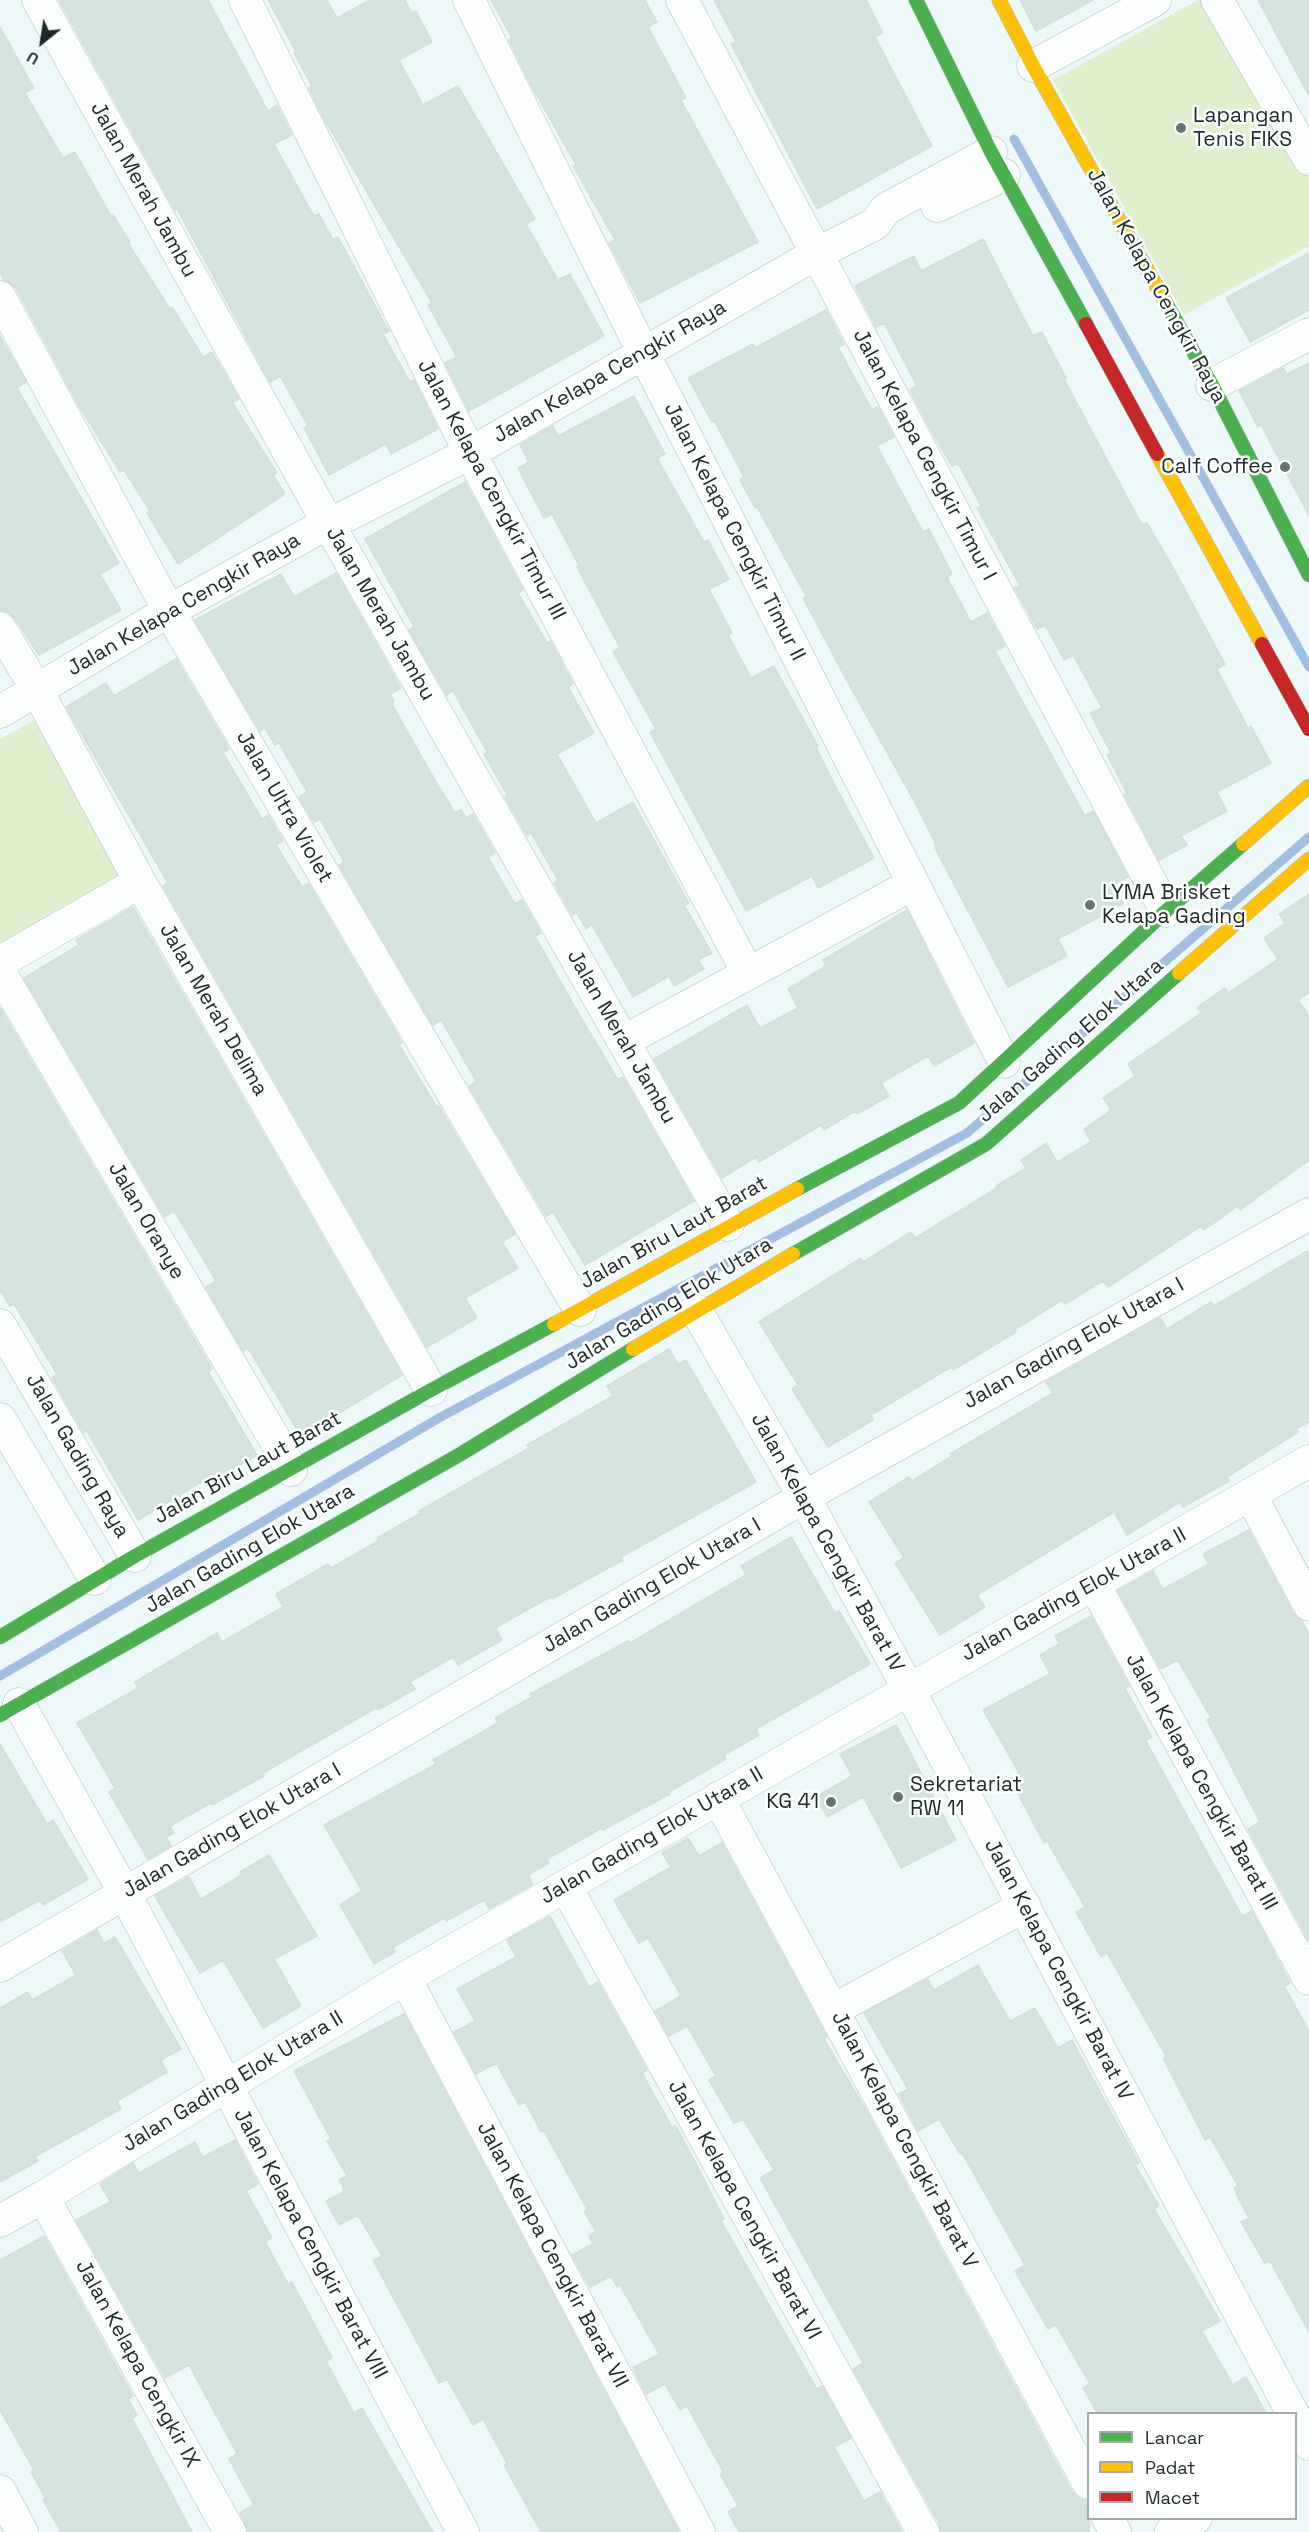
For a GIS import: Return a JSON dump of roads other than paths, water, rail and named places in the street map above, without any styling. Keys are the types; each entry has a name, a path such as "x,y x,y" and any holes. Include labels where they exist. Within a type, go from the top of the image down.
{"street":[{"name":"Jalan Merah Jambu","path":"38,0 328,523 728,1226"},
{"name":"Jalan Kelapa Cengkir Timur III","path":"245,0 470,453 748,973"},
{"name":"Jalan Kelapa Cengkir Timur II","path":"469,0 643,352 1004,1062"},
{"name":"Jalan Kelapa Cengkir Timur I","path":"682,0 1166,911"},
{"path":"916,0 998,163 1309,729"},
{"name":"Jalan Kelapa Cengkir Raya","path":"999,0 1033,66 1301,542 1309,575"},
{"path":"1033,66 1155,0"},
{"path":"1217,0 1305,142"},
{"name":"Jalan Kelapa Cengkir Raya","path":"0,712 169,611 328,523 470,453 816,254 875,224 893,227 998,163"},
{"name":"Jalan Ultra Violet","path":"0,297 169,611 580,1310"},
{"path":"1212,385 1309,334"},
{"name":"Jalan Merah Delima","path":"0,628 37,690 140,882 431,1390"},
{"name":"Jalan Biru Laut Barat","path":"0,1637 135,1556 431,1390 580,1310 728,1226 958,1103 1166,911 1309,786"},
{"name":"Jalan Gading Elok Utara","path":"10,1709 459,1455 696,1310 986,1144 1309,859"},
{"path":"0,962 140,882"},
{"path":"624,1041 913,884"},
{"name":"Jalan Oranye","path":"0,972 291,1470"},
{"name":"Jalan Gading Elok Utara I","path":"0,1966 804,1497 1309,1214"},
{"name":"Jalan Kelapa Cengkir Barat IV","path":"696,1310 804,1497 908,1688 1292,2412"},
{"name":"Jalan Gading Raya","path":"0,1325 135,1556"},
{"path":"0,1419 95,1579"},
{"name":"Jalan Gading Elok Utara II","path":"0,2221 405,1978 908,1688 1251,1496 1309,1461"},
{"path":"1251,1496 1309,1605"},
{"name":"Jalan Kelapa Cengkir Barat III","path":"1094,1584 1309,1979"},
{"name":"Jalan Kelapa Cengkir Barat VIII","path":"10,1709 125,1894 463,2532"},
{"name":"Jalan Kelapa Cengkir Barat V","path":"718,1798 1087,2478"},
{"name":"Jalan Kelapa Cengkir Barat VI","path":"566,1887 923,2532"},
{"path":"833,2010 1024,1906"},
{"name":"Jalan Kelapa Cengkir Barat VII","path":"405,1978 699,2532"},
{"name":"Jalan Kelapa Cengkir IX","path":"43,2197 230,2532"},
{"path":"1297,2420 1309,2444"},
{"path":"0,2491 22,2532"},
{"path":"1171,2532 1192,2520"}],"waterway":[{"path":"1014,139 1309,667"},
{"path":"0,1676 439,1418 967,1133 1309,837"}],"place":[{"name":"Lapangan Tenis FIKS","path":"1181,128"},
{"name":"Calf Coffee","path":"1285,467"},
{"name":"LYMA Brisket Kelapa Gading","path":"1090,905"},
{"name":"Sekretariat RW 11","path":"898,1797"},
{"name":"KG 41","path":"831,1802"}]}
